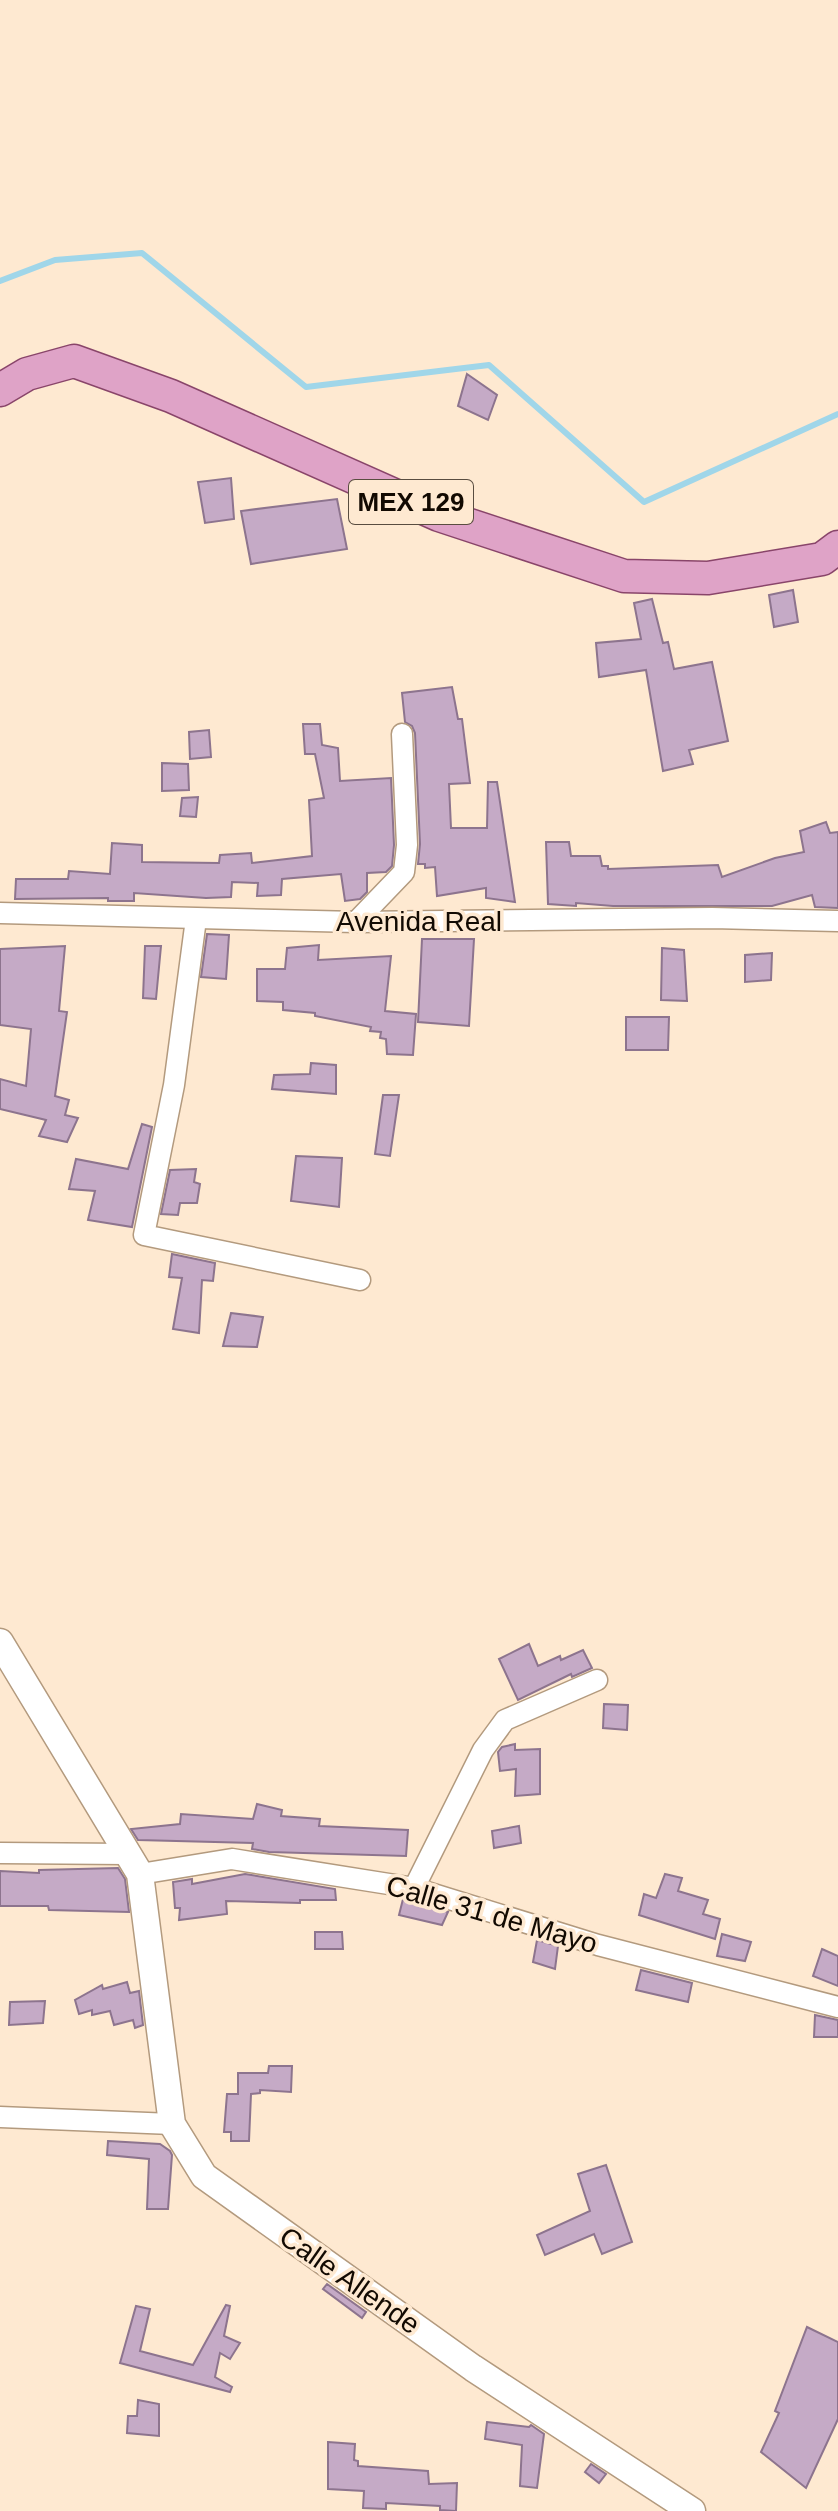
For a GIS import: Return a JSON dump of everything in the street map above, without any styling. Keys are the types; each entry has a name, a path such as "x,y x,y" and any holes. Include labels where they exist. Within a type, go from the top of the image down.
{"main road":[{"name":"MEX 129","path":"0,390 27,374 74,361 171,396 439,515 624,576 708,578 822,559 838,547"}],"street":[{"path":"356,922 404,872 407,845 402,734"},
{"name":"Avenida Real","path":"0,913 356,922 712,918 838,921"},
{"path":"196,919 174,1085 144,1235 360,1280"},
{"path":"0,1642 134,1864 172,2124 0,2117"},
{"path":"414,1888 483,1750 505,1720 597,1680"},
{"name":"Calle 31 de Mayo","path":"0,1853 134,1864 232,1859 414,1888 598,1945 838,2007"},
{"name":"Calle Allende","path":"172,2124 204,2176 473,2368 692,2511"}],"building":[{"path":"467,374 497,395 488,420 458,406"},
{"path":"231,478 234,519 205,523 198,482"},
{"path":"337,499 347,549 251,564 241,511"},
{"path":"793,590 798,622 774,627 769,595"},
{"path":"652,599 663,643 668,642 674,669 712,662 728,741 689,750 693,764 663,771 646,670 599,677 596,643 641,639 634,603"},
{"path":"452,687 458,719 462,719 470,783 449,784 451,828 487,828 488,782 497,782 515,902 486,898 486,888 437,896 435,867 425,868 425,864 418,864 420,844 415,733 412,726 405,722 402,693"},
{"path":"303,724 320,724 322,745 338,748 340,781 391,778 392,866 386,872 367,873 367,892 360,899 345,901 341,874 282,879 281,895 257,896 258,883 232,882 231,897 134,893 134,901 108,901 108,898 15,899 16,879 68,879 69,871 110,874 112,843 142,845 142,862 219,863 220,855 251,853 252,863 312,856 309,800 324,798 315,754 305,754"},
{"path":"209,730 211,757 190,759 189,732"},
{"path":"162,763 188,764 189,790 162,791"},
{"path":"198,797 196,817 180,816 182,798"},
{"path":"826,822 830,833 838,832 838,908 815,907 812,895 772,906 548,904 546,842 569,842 571,856 600,856 602,866 608,866 608,869 718,865 722,877 775,858 804,852 800,831"},
{"path":"207,934 229,935 226,979 201,977"},
{"path":"422,939 474,939 469,1026 418,1022"},
{"path":"319,945 318,960 391,956 385,1011 416,1014 413,1055 387,1054 386,1039 380,1038 381,1032 370,1031 371,1027 315,1016 315,1013 283,1010 283,1002 257,1001 257,969 285,969 287,948"},
{"path":"65,946 59,1011 67,1012 55,1096 69,1100 65,1115 78,1118 67,1142 39,1136 46,1120 0,1109 0,1079 26,1086 31,1029 0,1025 0,949"},
{"path":"145,946 161,946 156,999 143,998"},
{"path":"662,948 684,950 687,1001 661,1000"},
{"path":"772,953 771,980 745,982 745,955"},
{"path":"626,1017 669,1017 668,1050 626,1050"},
{"path":"311,1063 336,1065 336,1094 272,1089 274,1075 310,1074"},
{"path":"383,1095 399,1095 390,1156 375,1154"},
{"path":"142,1124 152,1127 132,1227 88,1220 95,1191 69,1189 76,1159 128,1169"},
{"path":"296,1156 342,1158 339,1207 291,1201"},
{"path":"196,1169 194,1182 200,1184 197,1203 180,1203 178,1215 161,1214 170,1170"},
{"path":"172,1254 215,1263 213,1281 202,1280 199,1333 173,1329 182,1278 169,1277"},
{"path":"231,1313 263,1317 257,1347 223,1346"},
{"path":"529,1644 538,1666 583,1650 592,1668 572,1677 571,1674 518,1700 499,1659"},
{"path":"604,1704 628,1705 627,1730 603,1728"},
{"path":"515,1744 515,1750 540,1749 540,1794 515,1796 516,1769 500,1771 498,1752 502,1747"},
{"path":"257,1804 282,1810 281,1816 320,1819 319,1826 408,1830 406,1856 269,1852 252,1849 253,1843 138,1840 131,1829 180,1824 181,1814 253,1819"},
{"path":"519,1826 521,1843 494,1848 492,1831"},
{"path":"118,1868 125,1879 129,1912 0,1906 0,1871 39,1873 39,1870"},
{"path":"245,1874 335,1889 336,1900 300,1900 300,1903 226,1901 227,1914 179,1920 180,1908 175,1908 173,1882 192,1879 192,1884"},
{"path":"665,1874 682,1878 678,1891 708,1900 703,1914 720,1919 715,1939 639,1915 644,1894 656,1898"},
{"path":"403,1899 448,1912 442,1925 399,1915"},
{"path":"315,1932 342,1932 343,1949 315,1949"},
{"path":"722,1934 751,1942 745,1961 717,1956"},
{"path":"537,1940 558,1946 555,1969 533,1962"},
{"path":"822,1949 838,1956 838,1986 813,1976"},
{"path":"641,1970 692,1983 688,2002 636,1990"},
{"path":"127,1982 130,1993 139,1991 143,2025 135,2028 133,2020 114,2025 110,2011 92,2015 92,2010 79,2014 75,2000 102,1985 103,1989"},
{"path":"45,2001 43,2023 9,2025 10,2002"},
{"path":"815,2015 838,2020 838,2037 814,2037"},
{"path":"269,2066 292,2066 291,2092 260,2090 260,2093 251,2094 249,2141 231,2141 231,2132 224,2132 227,2094 238,2094 238,2073 268,2073"},
{"path":"108,2141 160,2144 170,2151 168,2209 147,2209 149,2159 107,2155"},
{"path":"606,2165 632,2242 602,2254 594,2234 545,2255 537,2235 590,2211 578,2174"},
{"path":"327,2284 366,2312 362,2318 323,2289"},
{"path":"226,2305 230,2306 224,2336 240,2343 230,2359 220,2353 215,2377 232,2387 230,2392 120,2363 136,2306 150,2309 140,2351 193,2365"},
{"path":"807,2327 838,2342 838,2419 806,2488 761,2452 779,2413 775,2411"},
{"path":"138,2400 159,2404 159,2436 127,2433 128,2416 137,2416"},
{"path":"487,2422 531,2425 544,2434 537,2488 520,2486 522,2445 485,2439"},
{"path":"328,2442 355,2444 354,2460 358,2461 358,2466 428,2471 429,2484 457,2483 456,2511 440,2510 440,2506 386,2503 386,2509 363,2508 364,2491 328,2489"},
{"path":"591,2464 606,2474 599,2483 585,2472"}],"waterway":[{"path":"0,281 55,260 142,253 306,387 489,365 644,502 838,414"}]}
